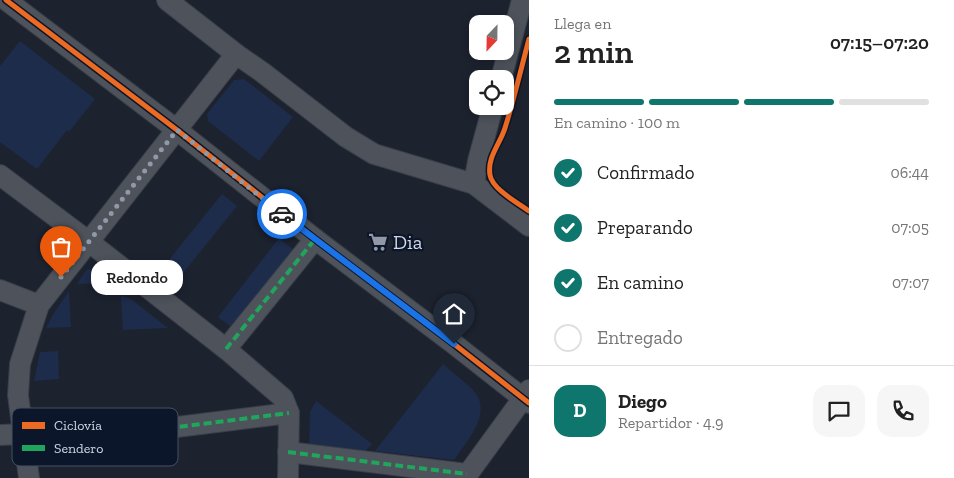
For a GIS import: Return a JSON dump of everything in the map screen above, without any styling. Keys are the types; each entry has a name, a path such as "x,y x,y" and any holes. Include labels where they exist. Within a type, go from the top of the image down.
{"street":[{"path":"6,0 177,130 315,239 527,397 466,476 288,452"},
{"path":"167,0 346,137 374,154 474,184 529,226"},
{"path":"503,70 522,0"},
{"path":"20,408 18,395 20,364 40,305 88,241 236,54"},
{"path":"474,184 491,115"},
{"path":"0,175 226,349 283,398 289,413 288,478"},
{"path":"226,349 315,239"},
{"path":"0,290 40,305"},
{"path":"178,424 289,413"}],"shaded area":[{"path":"20,41 95,99 69,132 67,130 37,169 0,142 0,66"},
{"path":"244,79 293,117 259,161 208,121 207,114 234,80"},
{"path":"222,194 237,206 175,283 160,271"},
{"path":"279,238 295,251 234,329 218,317"},
{"path":"88,269 94,270 104,277 105,283 77,284"},
{"path":"69,291 71,327 46,328 54,313"},
{"path":"121,296 131,299 168,328 123,330"},
{"path":"58,351 59,379 34,381 40,352"},
{"path":"443,364 473,390 479,399 481,408 476,426 454,460 375,451"},
{"path":"316,401 372,444 361,455 309,449 310,412"}],"marked path":[{"path":"226,349 315,239"},
{"path":"178,427 289,413"},
{"path":"288,452 467,474"}],"cycle path":[{"path":"6,0 529,403"},
{"path":"529,39 505,128 490,162 490,175 495,185 529,211"}],"way so far":[{"path":"61,277 177,130 282,214"}],"place":[{"name":"Dia","path":"378,242"},
{"name":"Redondo","path":"61,277"}],"route":[{"path":"282,214 454,344"}]}
